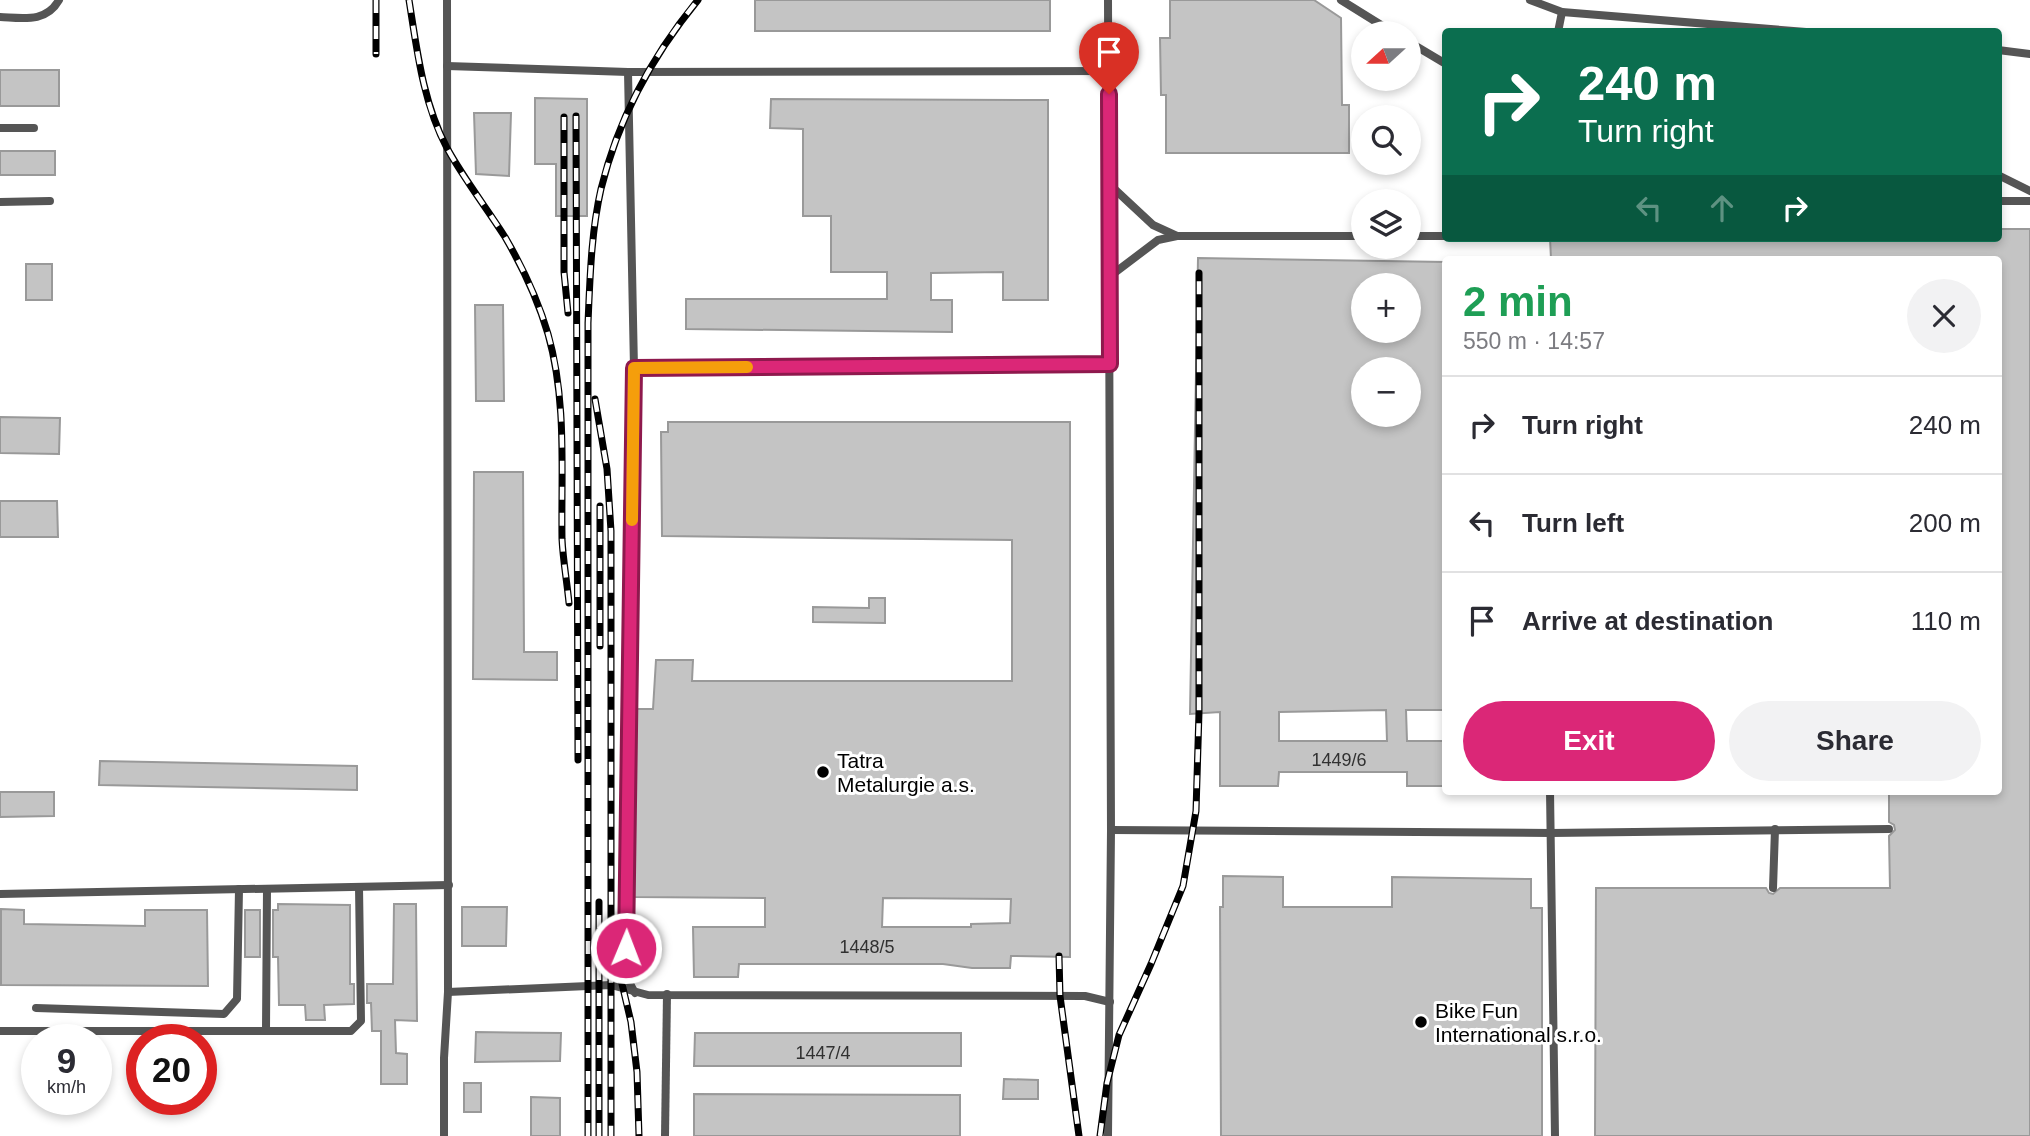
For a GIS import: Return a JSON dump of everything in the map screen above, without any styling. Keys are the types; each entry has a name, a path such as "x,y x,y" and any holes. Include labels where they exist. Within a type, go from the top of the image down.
{"lane":[{"path":"0,17 38,19 60,0"},
{"path":"444,1136 449,885 447,0"},
{"path":"1108,0 1111,831 1108,1136"},
{"path":"1341,0 1375,21"},
{"path":"1530,0 1562,12 1757,28"},
{"path":"1559,28 1562,12"},
{"path":"1421,49 1442,62"},
{"path":"2002,50 2030,54"},
{"path":"447,66 628,72 1109,71"},
{"path":"628,72 634,368 626,976 635,993"},
{"path":"0,128 34,128"},
{"path":"2002,177 2030,191"},
{"path":"1109,184 1153,225 1177,236"},
{"path":"0,202 50,201"},
{"path":"2002,201 2030,201"},
{"path":"1109,277 1158,240 1177,236 1351,236"},
{"path":"1421,236 1442,236"},
{"path":"634,368 1110,364"},
{"path":"1550,795 1555,1136"},
{"path":"1111,831 1552,833 1889,829"},
{"path":"1773,888 1775,830"},
{"path":"0,894 449,885"},
{"path":"0,1031 351,1031 361,1021 359,887"},
{"path":"36,1008 224,1014 237,999 239,889"},
{"path":"267,889 267,1030"},
{"path":"448,992 611,985 648,995 1085,996 1110,1002"},
{"path":"665,1136 667,994"}],"building":[{"path":"755,0 1050,0 1050,31 755,31"},
{"path":"1170,0 1314,0 1341,18 1342,105 1349,105 1349,153 1166,153 1166,95 1161,95 1160,38 1170,38"},
{"path":"0,70 59,70 59,106 0,106"},
{"path":"535,98 587,99 587,216 556,216 556,164 535,164"},
{"path":"771,99 1048,100 1048,300 1003,300 1003,272 931,273 931,300 952,300 952,332 686,329 686,299 887,299 887,272 831,272 831,216 803,216 803,129 770,128"},
{"path":"474,113 511,113 509,176 476,174"},
{"path":"0,151 55,151 55,175 0,175"},
{"path":"2002,229 2030,229 2030,1136 1595,1136 1596,888 1766,888 1773,894 1780,888 1890,888 1889,836 1895,830 1894,825 1889,822 1889,795 2002,795 2002,256 1551,256 1550,242 2002,242"},
{"path":"1198,258 1442,262 1442,710 1406,710 1407,741 1442,741 1442,786 1407,786 1407,772 1279,772 1278,786 1220,786 1220,712 1190,714","holes":["1386,710 1387,741 1279,741 1279,712"]},
{"path":"26,264 52,264 52,300 26,300"},
{"path":"475,305 503,305 504,401 476,401"},
{"path":"0,417 60,418 59,454 0,453"},
{"path":"668,422 1070,422 1070,957 1011,956 1010,968 972,968 943,964 739,964 738,977 694,977 693,927 765,927 765,898 634,897 636,709 653,709 656,660 693,660 692,681 1012,681 1012,540 662,536 661,432 668,432","holes":["883,898 1011,899 1010,923 971,924 971,927 882,927"]},
{"path":"474,472 523,472 524,652 557,652 557,680 473,679"},
{"path":"0,501 57,501 58,537 0,537"},
{"path":"869,598 885,598 885,623 813,622 813,607 869,608"},
{"path":"100,761 357,766 357,790 99,785"},
{"path":"0,792 54,792 54,816 0,817"},
{"name":"Bike Fun International s.r.o.","path":"1223,876 1283,877 1283,907 1392,907 1392,877 1531,879 1531,908 1542,908 1542,1136 1221,1136 1220,907 1223,907"},
{"path":"278,904 350,905 350,984 354,984 354,1004 324,1005 325,1020 306,1020 305,1005 279,1005 278,957 273,957 273,910 278,910"},
{"path":"394,904 416,904 417,1021 395,1020 396,1053 407,1054 407,1084 381,1084 381,1031 372,1031 367,984 393,984"},
{"path":"462,907 507,907 506,946 462,946"},
{"path":"1,909 24,910 24,924 145,926 145,910 207,910 208,986 1,985"},
{"path":"245,910 260,910 260,957 245,957"},
{"path":"476,1032 561,1033 560,1061 475,1062"},
{"path":"695,1033 961,1033 961,1066 694,1066"},
{"path":"1004,1079 1038,1080 1038,1099 1003,1099"},
{"path":"464,1083 481,1083 481,1112 464,1112"},
{"path":"694,1094 960,1095 960,1136 694,1136"},
{"path":"531,1097 560,1098 560,1136 531,1136"}],"railway":[{"path":"376,0 376,54"},
{"path":"409,0 422,76 439,131 468,182 512,249 535,297 548,334 561,410 562,539 569,603"},
{"path":"588,1136 588,323 593,239 608,163 627,113 666,43 698,0"},
{"path":"576,116 578,760"},
{"path":"564,117 564,272 568,313"},
{"path":"1100,1136 1107,1083 1119,1035 1183,886 1196,811 1199,712 1199,273"},
{"path":"595,399 607,469 611,531 611,1136"},
{"path":"600,506 600,646"},
{"path":"599,902 599,1136"},
{"path":"1059,956 1060,996 1079,1136"},
{"path":"618,967 631,1022 637,1072 639,1136"}],"slow traffic":[{"path":"632,520 634,368 747,367"}],"place":[{"name":"Tatra Metalurgie a.s.","path":"823,772"},
{"name":"Bike Fun International s.r.o.","path":"1421,1022"}],"route":[{"path":"626,948 634,368 1110,364 1109,94"}]}
